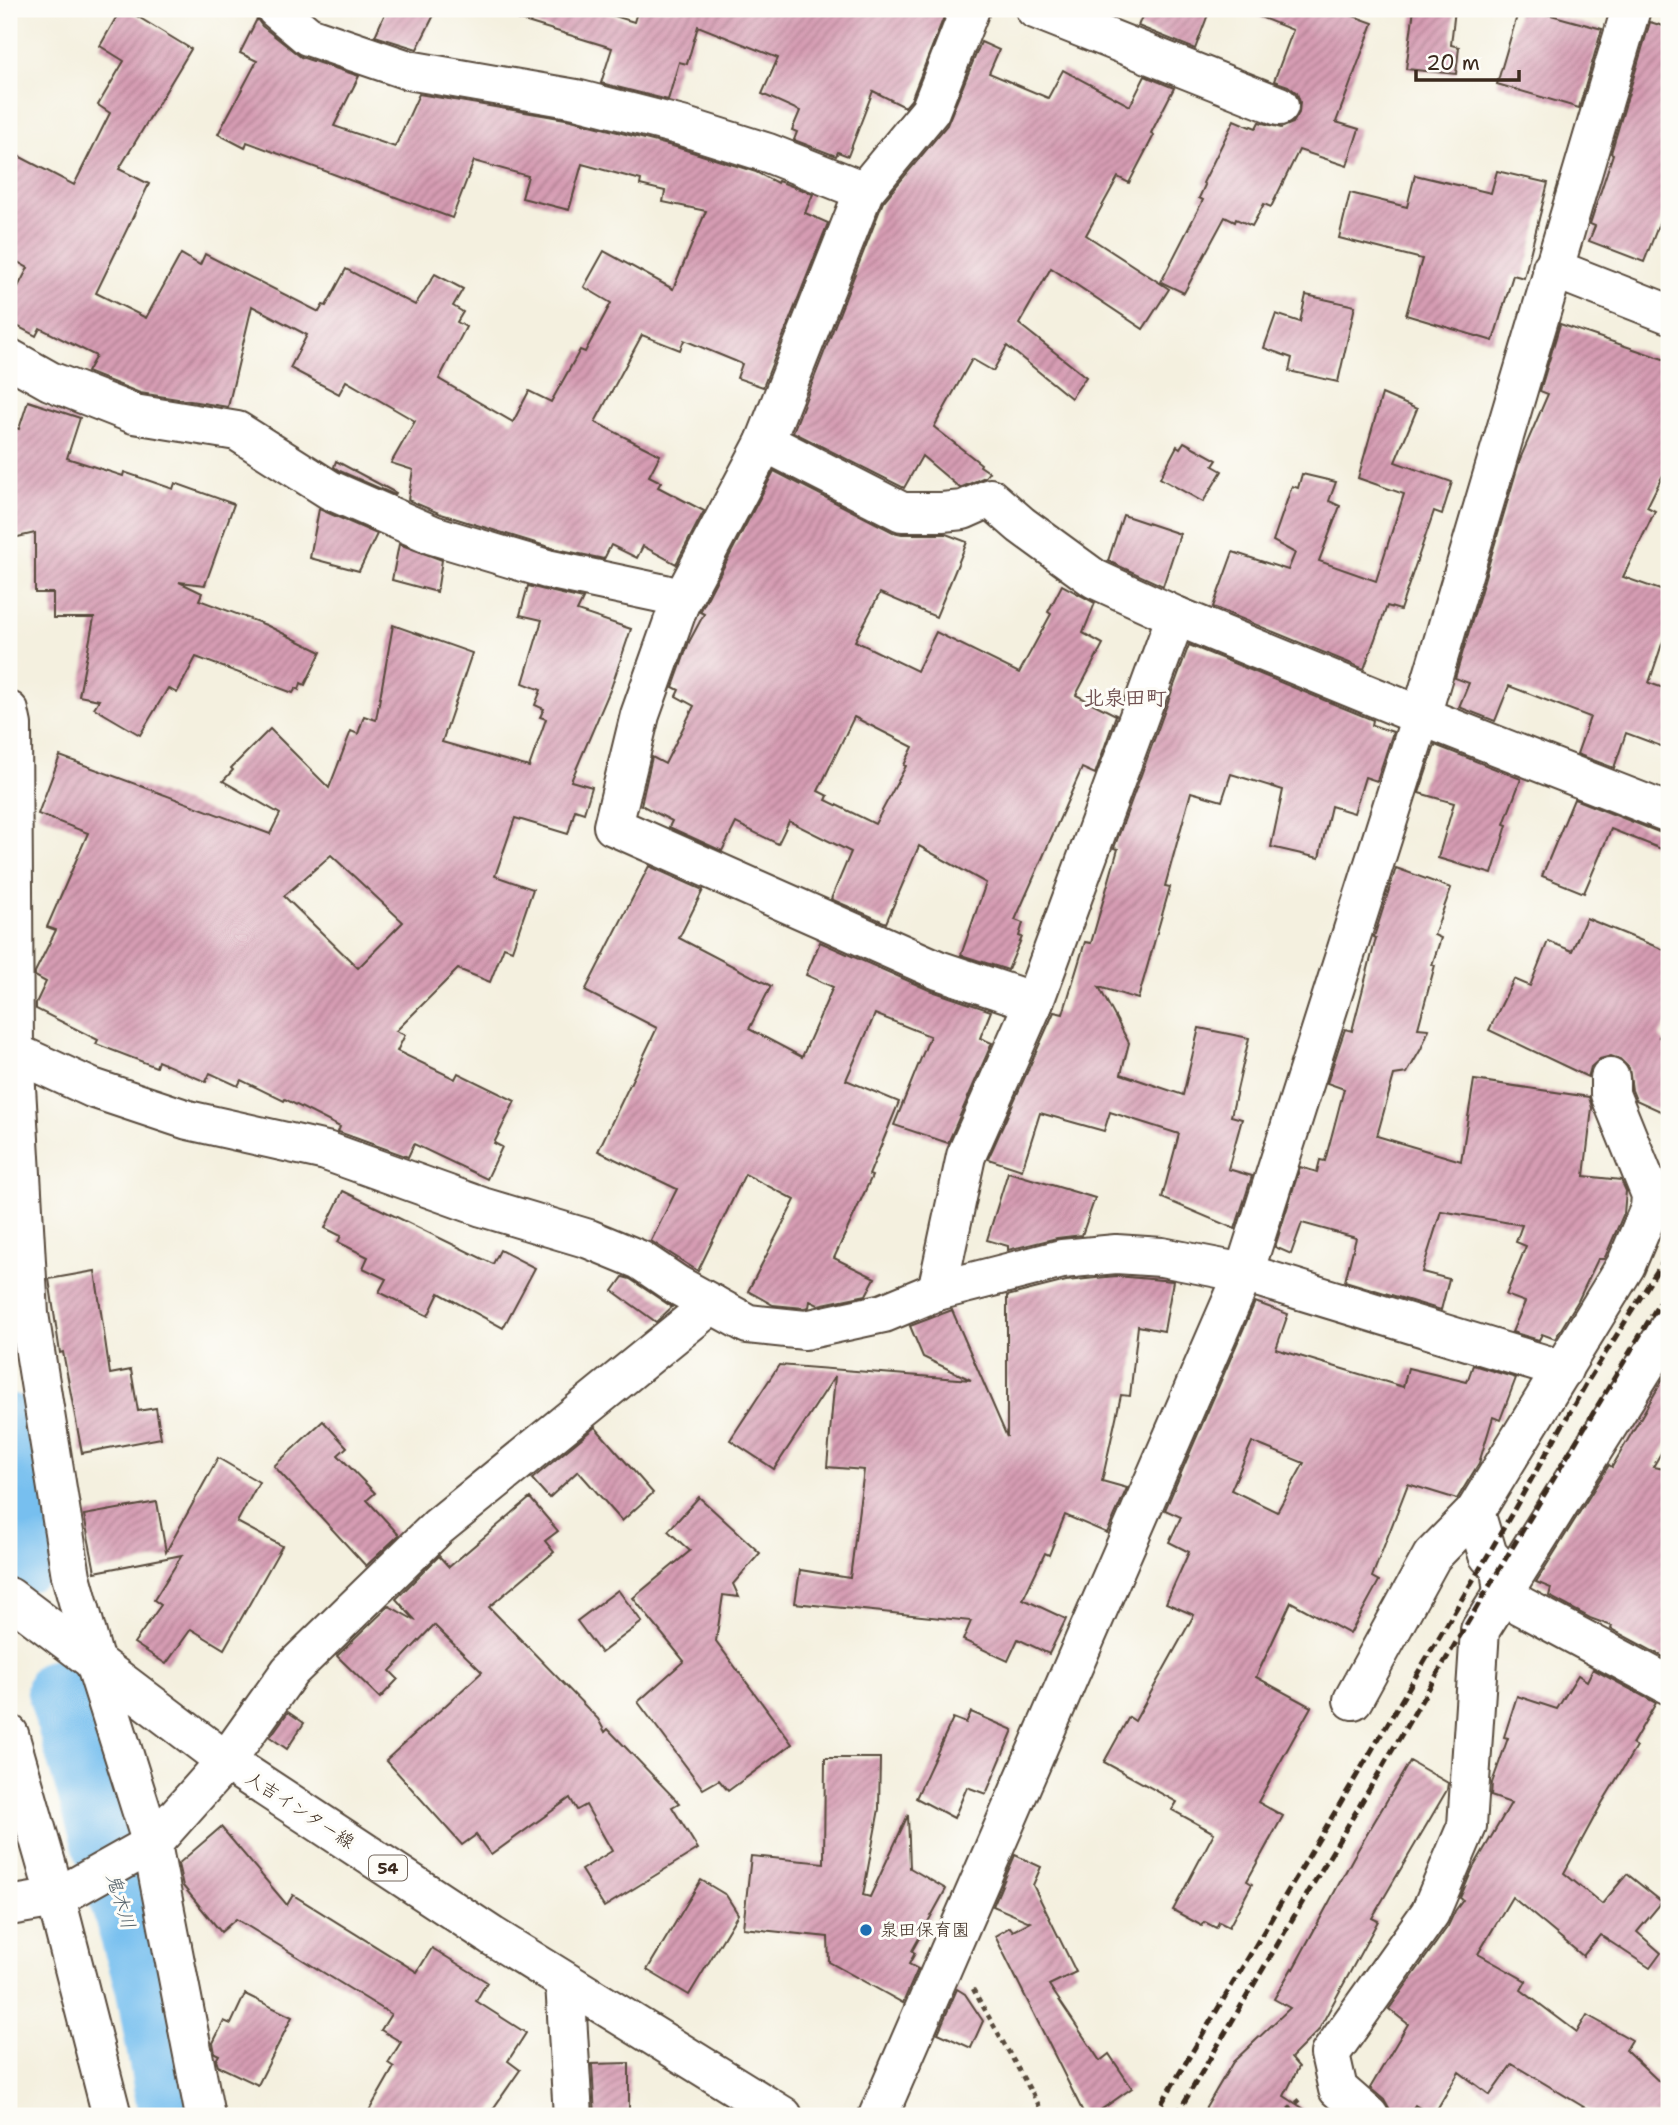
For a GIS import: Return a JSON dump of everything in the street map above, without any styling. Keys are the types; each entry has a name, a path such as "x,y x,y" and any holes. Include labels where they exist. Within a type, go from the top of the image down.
{"street":[{"path":"276,9 307,36 408,70 576,99 682,126 768,153 864,191"},
{"path":"970,9 930,111 864,191 765,442 680,605 640,715 613,826 938,971 1034,1002"},
{"path":"1035,9 1279,106"},
{"path":"878,2116 1244,1273 1421,716 1630,9"},
{"path":"1552,268 1669,314"},
{"path":"9,358 50,381 134,414 237,431 330,490 433,535 547,569 665,594 680,605"},
{"path":"765,442 902,512 963,510 990,498 1021,525 1095,579 1176,616 1421,716 1669,813"},
{"path":"937,1291 966,1156 1034,1002 1176,616"},
{"path":"9,711 12,725 11,1051 29,1314 71,1576 95,1663 152,1844 205,2116"},
{"path":"11,1051 92,1088 188,1120 326,1152 482,1207 589,1239 640,1260 748,1324 805,1330 884,1313 937,1291 1062,1259 1116,1254 1162,1257 1244,1273 1563,1370"},
{"path":"1353,1700 1432,1556 1475,1512 1563,1370 1626,1265 1650,1208 1651,1195 1610,1094 1610,1078"},
{"path":"9,1906 56,1898 152,1844 226,1761 290,1671 438,1527 712,1304"},
{"path":"1369,2116 1338,2089 1330,2054 1430,1913 1467,1826 1480,1630 1669,1330"},
{"path":"1475,1512 1488,1555 1500,1568 1503,1593 1669,1685"},
{"name":"人吉インター線","path":"9,1597 226,1761 481,1929 783,2116"},
{"path":"9,1734 56,1898 112,2116"},
{"path":"565,1982 573,2116"}],"path":[{"path":"950,1949 1045,2116"}],"building":[{"path":"121,9 191,49 119,169 149,184 96,293 146,318 181,254 200,265 205,254 319,312 323,305 326,306 346,269 415,305 435,274 463,289 453,306 463,312 457,322 466,327 439,379 513,422 529,391 551,402 580,350 585,352 611,303 584,287 604,251 673,289 706,211 663,202 665,191 640,185 641,180 582,164 569,210 522,198 528,176 474,161 452,218 247,142 245,148 218,134 257,61 240,53 257,19 301,57 359,76 334,126 395,147 419,94 571,120 676,147 756,172 777,183 778,181 813,194 805,213 828,223 763,387 737,378 742,364 684,340 680,350 642,335 595,422 660,455 649,476 661,482 658,487 704,511 676,564 643,546 637,558 611,545 604,559 552,548 441,514 408,500 413,470 391,463 415,421 346,381 339,394 290,368 307,335 252,306 228,407 140,393 87,372 96,356 40,328 36,336 9,322 9,304 28,268 9,257 9,151 74,185 110,113 98,105 124,61 100,46"},
{"path":"387,9 437,9 417,49 375,36"},
{"path":"505,9 592,9 634,22 638,9 947,9 911,100 905,107 873,91 848,156 838,152 836,156 794,140 797,132 792,130 800,111 762,94 778,58 698,26 687,64 679,62 668,100 601,83 612,48 504,15"},
{"path":"1145,9 1210,9 1195,49 1138,26"},
{"path":"1245,9 1334,9 1373,23 1336,122 1359,129 1347,166 1299,150 1271,207 1264,204 1252,226 1225,217 1184,293 1161,282 1203,200 1199,198 1205,185 1203,183 1234,120 1250,127 1256,128 1259,122 1281,128 1293,123 1299,113 1297,93 1274,81 1293,30"},
{"path":"1414,9 1455,9 1451,45 1459,47 1456,74 1406,69"},
{"path":"1519,9 1529,9 1602,29 1579,108 1497,84"},
{"path":"1650,22 1669,28 1669,198 1644,262 1589,241 1595,226 1590,224 1613,154 1611,153"},
{"path":"981,42 999,50 989,73 1048,98 1063,70 1130,106 1145,76 1174,88 1129,183 1118,177 1086,235 1169,289 1143,329 1051,268 1019,324 1086,377 1071,398 1007,346 993,371 972,359 934,427 989,472 985,477 960,488 922,456 904,488 793,432 883,202 947,125"},
{"path":"1497,171 1548,183 1524,278 1513,275 1493,341 1406,315 1422,259 1339,238 1350,193 1407,207 1415,175 1491,193"},
{"path":"1306,295 1355,306 1338,382 1289,371 1292,358 1264,348 1276,314 1300,322"},
{"path":"1560,324 1669,361 1669,463 1647,507 1655,511 1623,577 1669,593 1669,623 1649,683 1669,690 1669,749 1626,733 1614,768 1577,754 1590,717 1509,686 1495,721 1459,707 1469,683 1455,678 1520,459 1548,394 1540,391"},
{"path":"1382,394 1417,409 1395,462 1452,482 1442,514 1434,511 1400,610 1387,606 1364,669 1213,607 1233,552 1288,570 1295,553 1273,541 1292,486 1298,488 1302,474 1336,482 1329,501 1340,506 1319,561 1376,581 1404,494 1358,478"},
{"path":"28,401 80,418 67,458 123,476 124,472 173,489 175,483 234,504 205,585 179,582 202,593 199,600 266,625 321,652 305,685 301,683 299,690 296,688 293,693 196,657 177,693 168,688 140,735 94,708 99,700 79,696 94,618 53,618 53,593 35,593 35,533 9,539 9,426 19,429"},
{"path":"1184,442 1217,460 1213,466 1222,471 1203,502 1160,478 1177,446 1180,448"},
{"path":"336,461 396,493 395,495 340,471 334,467"},
{"path":"774,471 893,532 946,534 967,542 936,617 880,593 855,641 917,671 936,632 1019,673 1051,614 1048,612 1062,585 1095,603 1083,633 1103,644 1076,695 1116,715 1095,774 1082,768 1015,920 1023,923 1019,936 1022,937 1008,970 961,955 986,883 919,846 886,923 831,899 851,852 789,821 778,844 736,823 722,851 669,827 672,821 641,805 652,757 665,764 694,706 676,696 679,690 673,687 689,642 704,614 700,612","holes":["854,717 913,747 904,765 906,766 875,824 826,800 828,796 818,791"]},
{"path":"319,509 377,534 359,571 310,558"},
{"path":"1123,515 1180,534 1163,586 1108,561"},
{"path":"399,544 442,560 437,592 392,580"},
{"path":"528,586 583,599 577,611 631,629 611,688 571,781 592,787 584,813 575,810 568,834 515,818 495,876 533,889 512,950 504,947 490,982 458,969 396,1031 405,1035 397,1051 455,1079 458,1073 515,1101 494,1143 502,1147 487,1179 414,1144 408,1157 338,1132 340,1127 241,1080 238,1086 210,1073 206,1082 158,1061 156,1067 96,1044 98,1040 36,1009 46,982 35,976 35,972 56,930 47,927 88,833 38,814 60,756 270,834 280,814 223,781 233,770 231,768 270,729 329,788 351,731 358,734 364,716 376,720 393,625 472,653 442,742 529,767 546,719 540,717 544,709 535,705 541,690 523,683 542,620 520,615","holes":["331,855 403,922 358,968 284,896"]},
{"path":"1189,645 1373,720 1372,725 1393,732 1377,781 1365,777 1354,813 1331,806 1319,858 1271,847 1283,790 1231,774 1222,801 1191,792 1165,886 1170,887 1138,999 1099,987 1129,1043 1121,1074 1183,1095 1199,1028 1249,1038 1231,1116 1242,1119 1228,1169 1252,1176 1235,1229 1162,1198 1179,1134 1110,1112 1104,1131 1040,1113 1022,1170 988,1159 1054,1012 1063,1014 1085,942 1091,943 1118,849 1114,848"},
{"path":"1435,745 1521,779 1504,824 1507,825 1492,874 1438,858 1454,803 1419,793"},
{"path":"1574,799 1669,834 1669,852 1611,829 1584,893 1542,876"},
{"path":"649,866 703,890 679,938 771,986 749,1029 802,1057 833,987 806,975 820,942 929,990 991,1011 980,1038 992,1043 948,1143 894,1125 930,1036 875,1014 846,1080 899,1102 869,1175 872,1176 834,1258 875,1278 866,1295 818,1305 810,1301 809,1307 804,1308 773,1305 748,1291 795,1200 745,1174 698,1271 651,1241 677,1189 598,1151 657,1028 585,991"},
{"path":"1396,868 1451,888 1434,935 1441,938 1418,1028 1429,1029 1407,1073 1394,1075 1377,1136 1461,1161 1474,1080 1589,1097 1592,1108 1584,1176 1621,1180 1626,1191 1624,1213 1606,1255 1604,1259 1598,1259 1578,1301 1555,1339 1542,1334 1539,1340 1512,1332 1525,1302 1506,1295 1526,1246 1516,1242 1522,1225 1441,1211 1422,1272 1449,1279 1441,1310 1345,1281 1356,1238 1302,1223 1291,1254 1275,1247 1300,1167 1317,1172 1320,1160 1325,1161 1344,1089 1327,1083 1345,1029 1352,1031 1376,938 1374,937"},
{"path":"1586,918 1669,952 1669,1019 1659,1037 1669,1046 1669,1115 1636,1100 1629,1068 1620,1059 1611,1056 1600,1059 1591,1067 1588,1077 1489,1030 1514,979 1530,986 1548,941 1572,951"},
{"path":"1008,1172 1095,1198 1082,1235 1008,1250 1008,1246 987,1240"},
{"path":"343,1191 493,1264 500,1250 535,1268 503,1328 439,1293 428,1316 379,1292 386,1279 363,1268 368,1257 338,1242 341,1236 325,1228"},
{"path":"95,1271 110,1374 131,1370 138,1411 156,1408 161,1438 82,1453 63,1352 60,1353 49,1279"},
{"path":"1116,1276 1173,1281 1164,1331 1138,1326 1130,1396 1121,1395 1102,1481 1127,1488 1107,1533 1065,1515 1049,1555 1045,1553 1023,1599 1066,1619 1049,1654 1018,1639 1008,1661 963,1640 971,1621 795,1603 800,1570 850,1578 864,1470 827,1467 835,1376 774,1469 730,1440 779,1365 971,1380 923,1357 910,1326 952,1310 1007,1437 1007,1296 1066,1281"},
{"path":"623,1277 672,1307 656,1322 613,1291"},
{"path":"1255,1302 1288,1314 1276,1349 1403,1387 1408,1368 1467,1382 1473,1365 1516,1378 1500,1420 1493,1417 1479,1463 1457,1499 1408,1484 1372,1577 1379,1581 1350,1634 1291,1602 1256,1677 1311,1707 1258,1802 1283,1816 1247,1881 1252,1884 1229,1927 1219,1922 1216,1928 1205,1922 1202,1926 1173,1910 1214,1833 1172,1810 1177,1802 1104,1762 1129,1717 1135,1721 1194,1615 1166,1603 1189,1552 1169,1542 1181,1517 1165,1510","holes":["1252,1442 1304,1463 1277,1512 1231,1490"]},
{"path":"1669,1369 1669,1439 1653,1467 1669,1470 1669,1660 1611,1629 1612,1626 1590,1618 1549,1596 1551,1588 1536,1582 1609,1465 1612,1467"},
{"path":"323,1421 347,1447 338,1455 375,1493 367,1500 399,1535 366,1566 274,1466"},
{"path":"595,1427 653,1493 622,1521 578,1471 549,1498 532,1479"},
{"path":"218,1458 259,1482 237,1522 282,1546 224,1649 191,1629 166,1664 134,1643 161,1605 154,1600 182,1555 95,1572 84,1515 157,1502 166,1552"},
{"path":"699,1497 760,1553 733,1584 739,1597 723,1595 716,1641 792,1744 728,1791 719,1780 703,1789 638,1702 684,1661 633,1598 690,1551 668,1531"},
{"path":"530,1498 558,1531 545,1541 554,1552 489,1607 598,1719 605,1732 608,1729 679,1803 672,1807 698,1849 604,1907 581,1870 612,1851 586,1805 577,1810 570,1798 491,1855 476,1835 462,1845 386,1760 482,1672 434,1625 390,1671 398,1679 380,1698 337,1656 389,1606 416,1621 396,1599 439,1556 449,1567"},
{"path":"618,1590 642,1622 601,1653 577,1621"},
{"path":"1593,1669 1656,1703 1632,1744 1636,1747 1564,1873 1602,1904 1627,1874 1662,1902 1637,1932 1661,1953 1650,1968 1600,1935 1583,1956 1512,1897 1478,1954 1526,1981 1521,1990 1577,2032 1587,2015 1632,2040 1626,2050 1669,2091 1669,2116 1599,2116 1512,2064 1490,2095 1459,2072 1433,2116 1415,2105 1408,2116 1393,2116 1384,2100 1370,2088 1408,2024 1389,2009 1448,1926 1463,1900 1460,1898 1473,1868 1511,1803 1491,1796 1492,1783 1508,1738 1504,1737 1517,1696 1557,1709 1578,1675 1587,1681"},
{"path":"288,1712 304,1723 287,1749 270,1737"},
{"path":"971,1712 1013,1730 986,1794 967,1787 954,1818 916,1798 953,1718 966,1723"},
{"path":"825,1758 880,1758 879,1809 863,1895 870,1897 908,1815 910,1868 946,1889 912,1951 915,1953 909,1964 918,1969 903,2003 829,1962 828,1937 743,1928 751,1856 824,1863"},
{"path":"1410,1761 1448,1783 1447,1790 1372,1918 1378,1921 1318,2031 1291,2058 1299,2067 1284,2096 1315,2116 1201,2116 1233,2062 1290,2008 1274,1999"},
{"path":"221,1827 287,1905 293,1895 417,1972 432,1948 487,1982 476,2001 526,2033 508,2061 520,2070 488,2116 366,2116 394,2067 388,2063 401,2042 381,2030 391,2014 236,1919 221,1932 183,1886 178,1864"},
{"path":"1015,1855 1041,1867 1033,1885 1076,1972 1049,1985 1100,2061 1109,2054 1132,2088 1092,2116 1085,2116 995,1936 1010,1927 1013,1931 1030,1922 993,1906"},
{"path":"701,1880 726,1895 738,1914 689,1995 647,1970"},
{"path":"957,1989 965,1994 983,2021 971,2048 938,2033"},
{"path":"245,1994 292,2017 258,2085 218,2066 216,2060 219,2055 215,2053 213,2043 224,2021 231,2024"},
{"path":"629,2063 629,2116 595,2116 592,2064"}],"waterway":[{"name":"鬼木川","path":"9,1424 27,1561"},
{"name":"鬼木川","path":"57,1689 146,1987 169,2116"}],"railway":[{"path":"1154,2116 1488,1555 1586,1384 1669,1252"},
{"path":"1176,2116 1669,1287"}],"place":[{"name":"泉田保育園","path":"866,1930"}],"district":[{"name":"北泉田町","path":"1125,698"}]}
